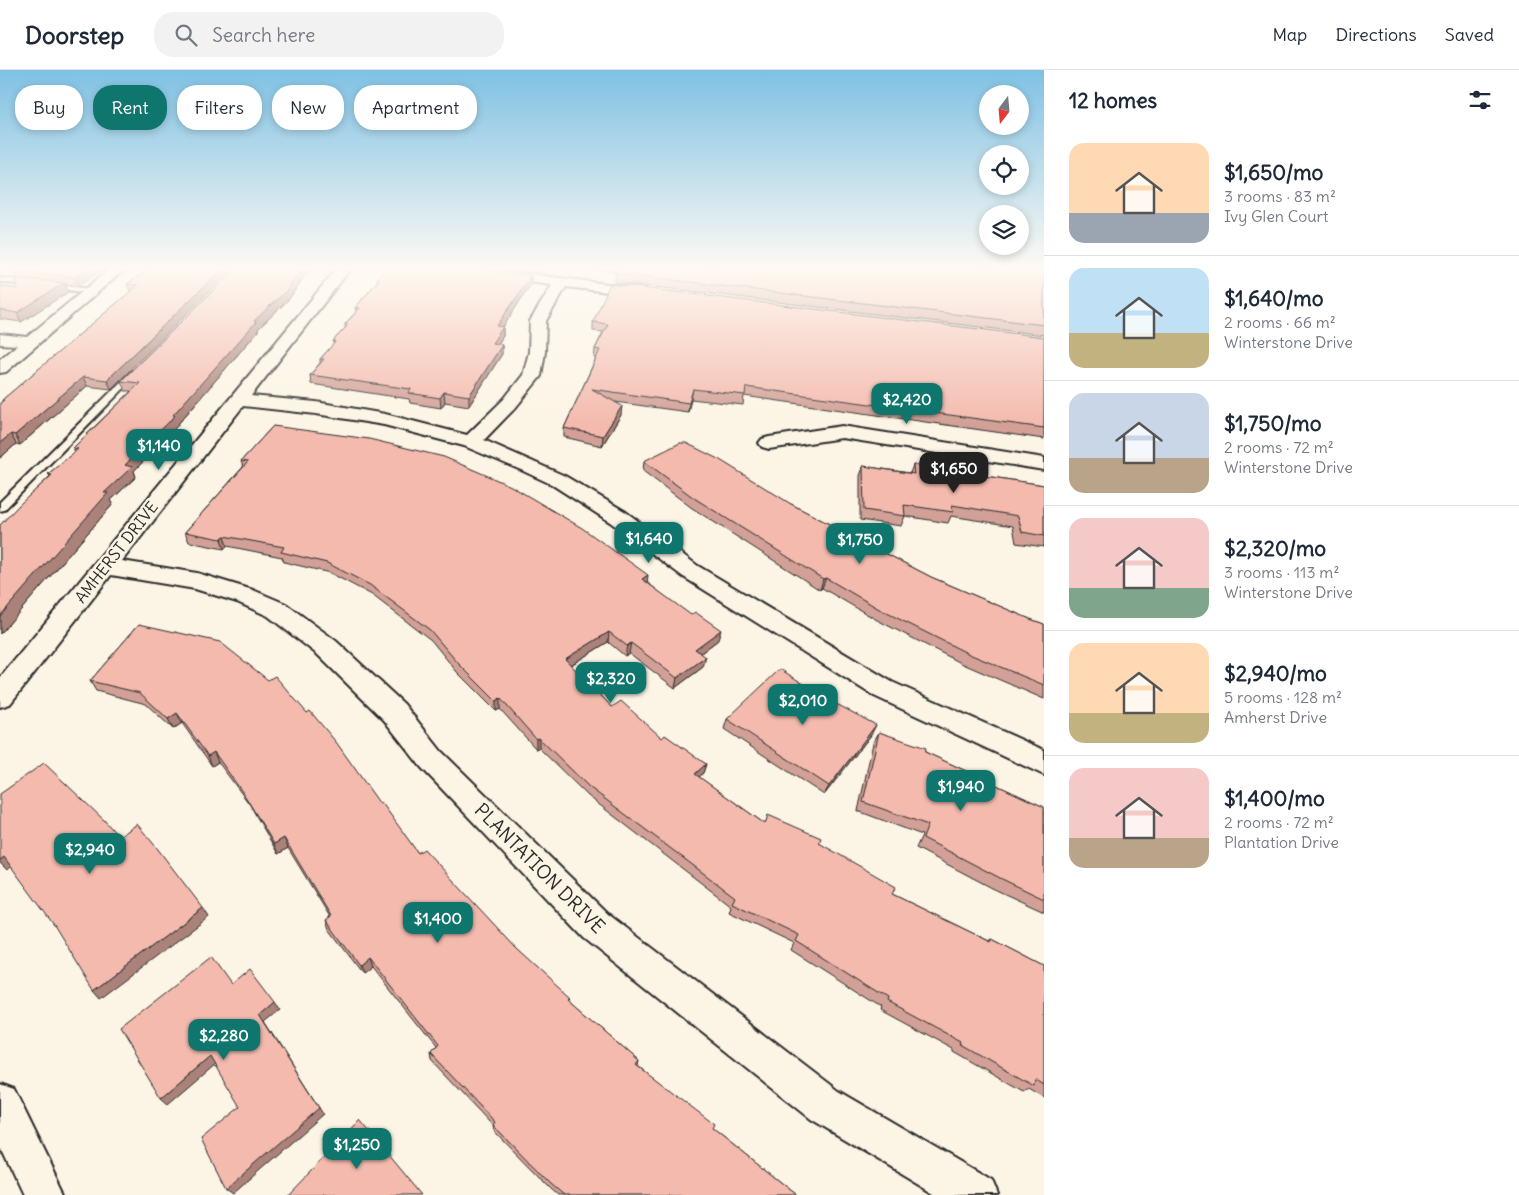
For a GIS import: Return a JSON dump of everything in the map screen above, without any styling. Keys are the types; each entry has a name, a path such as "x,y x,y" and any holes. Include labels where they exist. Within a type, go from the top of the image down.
{"street":[{"path":"0,368 58,320"},
{"name":"AMHERST DRIVE","path":"0,697 44,645 104,566 303,320"},
{"path":"471,442 510,403 532,376 538,320"},
{"path":"0,339 32,342"},
{"path":"239,400 316,408 385,420 471,442 558,480 618,517 690,571 882,689 1044,763"},
{"path":"769,443 842,432 1044,464"},
{"name":"PLANTATION DRIVE","path":"104,566 197,582 245,596 277,610 326,648 394,712 431,759 596,926 825,1105 976,1195"},
{"path":"0,1103 44,1195"}],"lane":[{"path":"0,508 144,363"}],"building":[{"path":"97,320 170,320 107,380 83,377 15,435 11,434 0,443 0,403 4,400 2,400"},
{"path":"184,320 256,320 254,321 256,322 173,415 175,416 125,465 132,467 104,493 108,493 0,616 0,525 52,475 48,474 78,449 73,448 140,383 121,381"},
{"path":"349,320 501,320 497,326 503,327 492,343 502,345 469,396 444,392 440,398 409,393 411,389 310,375 324,359 320,359 336,341 333,341 348,325 345,324"},
{"path":"594,320 901,320 1044,337 1044,428 746,387 745,395 693,389 689,403 592,389 622,406 603,436 564,428 600,350 595,349 608,324 593,322"},
{"path":"999,320 1044,320 1044,325"},
{"path":"273,426 369,439 444,457 511,486 582,528 648,575 642,579 691,615 695,612 721,630 695,649 706,657 677,678 631,643 627,646 609,632 565,659 612,707 621,701 662,738 665,735 706,764 695,774 765,824 768,815 821,838 819,843 896,887 892,894 991,942 992,939 1044,966 1044,1085 1035,1079 1034,1086 962,1045 963,1043 887,1002 888,999 796,941 799,935 732,903 735,897 589,787 539,738 536,739 500,698 496,701 457,662 430,630 370,585 327,563 281,552 284,547 224,536 221,539 185,532 248,462 241,461"},
{"path":"680,443 686,443 720,460 791,504 931,577 1044,624 1044,685 969,654 881,610 826,578 823,579 694,498 644,461"},
{"path":"913,465 1044,485 1044,536 1022,532 1018,516 952,505 953,512 904,505 905,516 864,510 863,466 914,474"},
{"path":"139,624 220,642 268,680 275,676 307,713 310,711 336,742 418,853 424,849 517,949 570,997 568,999 639,1061 636,1065 714,1124 712,1128 796,1195 564,1195 551,1184 493,1125 495,1122 431,1054 438,1046 368,957 359,965 326,920 331,916 284,838 274,844 245,796 214,752 208,756 177,713 168,719 140,693 90,681"},
{"path":"780,669 829,700 876,725 829,786 727,719"},
{"path":"879,732 926,748 925,752 1044,807 1044,899 923,838 928,825 863,802"},
{"path":"44,763 105,821 119,837 137,824 203,908 94,990 54,925 4,857 0,860 0,794"},
{"path":"211,957 231,985 250,969 275,1002 260,1015 319,1108 226,1188 201,1139 240,1107 210,1056 161,1098 119,1029"},
{"path":"360,1120 422,1195 288,1195"}]}
